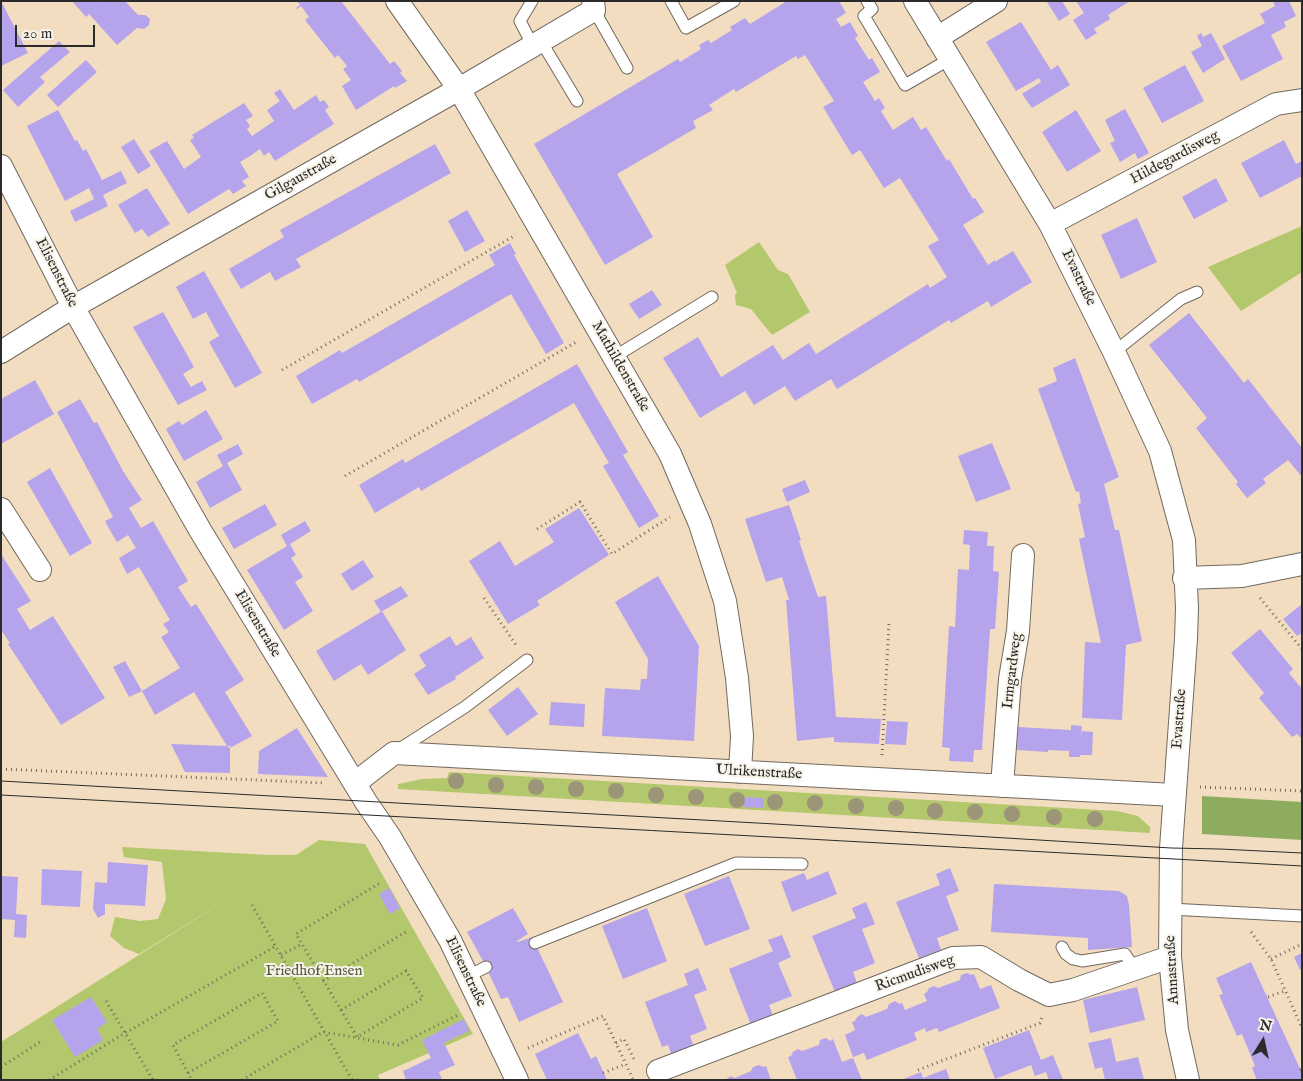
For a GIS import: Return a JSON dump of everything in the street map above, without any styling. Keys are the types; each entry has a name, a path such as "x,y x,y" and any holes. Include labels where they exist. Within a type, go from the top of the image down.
{"street":[{"name":"Mathildenstraße","path":"397,1 459,89 670,454 700,524 725,601 737,678 742,736 740,772"},
{"name":"Evastraße","path":"915,1 1050,224 1114,352 1160,451 1184,540 1186,608 1186,639 1174,793 1171,860"},
{"path":"937,38 996,1"},
{"name":"Gilgaustraße","path":"1,352 73,307 459,89 599,4"},
{"name":"Hildegardisweg","path":"1050,224 1276,104 1302,100"},
{"name":"Elisenstraße","path":"1,166 73,307 220,563 366,802 390,837 450,940 477,972 480,1003 517,1080"},
{"path":"1,509 40,570"},
{"name":"Irmgardweg","path":"1002,786 1010,679 1018,631 1023,555"},
{"path":"1184,578 1242,576 1302,564"},
{"path":"356,783 394,753"},
{"name":"Ulrikenstraße","path":"394,753 881,780 1174,793"},
{"name":"Annastraße","path":"1171,860 1170,957 1177,1030 1188,1080"},
{"name":"Ricmudisweg","path":"658,1071 953,958 981,957 1019,980 1049,995"},
{"path":"1049,995 1073,990 1170,957"}],"lane":[{"path":"532,1 520,21 577,101"},
{"path":"670,1 686,28 734,1"},
{"path":"867,1 872,9 864,16 905,85 950,59"},
{"path":"599,4 627,68"},
{"path":"1114,352 1180,299 1197,292"},
{"path":"614,357 712,297"},
{"path":"394,753 465,707 527,660"},
{"path":"535,943 736,863 802,864"},
{"path":"1170,909 1302,916"},
{"path":"1062,947 1066,954 1073,959 1082,961 1125,954 1134,969"}],"path":[{"path":"282,370 536,223"},
{"path":"345,476 598,330"},
{"path":"537,529 580,502 612,554 692,504"},
{"path":"1242,576 1302,649"},
{"path":"484,598 527,660"},
{"path":"881,780 889,623"},
{"path":"1,769 356,783"},
{"path":"1174,793 1187,788 1204,787 1302,791"},
{"path":"357,1037 296,934 380,883"},
{"path":"252,905 352,1080"},
{"path":"1234,911 1271,959 1302,1028"},
{"path":"324,981 406,932"},
{"path":"281,955 302,944"},
{"path":"1271,959 1302,944"},
{"path":"49,1080 125,1033 276,946"},
{"path":"341,1010 406,971 423,998 357,1037"},
{"path":"1268,997 1285,991"},
{"path":"188,1073 278,1021 262,993 173,1046 188,1073 192,1080"},
{"path":"918,1070 1040,1023 1049,995"},
{"path":"106,1001 153,1080"},
{"path":"242,1080 323,1032 398,1045 480,1003"},
{"path":"506,1057 603,1016 633,1080"},
{"path":"1297,1018 1302,1016"},
{"path":"1,1067 40,1042"},
{"path":"90,1049 92,1053"},
{"path":"604,1072 626,1064"}],"green space":[{"path":"1302,226 1302,272 1241,311 1208,267"},
{"path":"759,242 778,270 788,274 810,312 772,335 751,309 736,305 735,295 737,293 725,265"},
{"path":"449,772 1117,811 1138,816 1150,827 1150,833 398,789 398,784 421,779 447,778"},
{"path":"1202,796 1302,802 1302,840 1202,834"},
{"name":"Friedhof Ensen","path":"319,840 365,844 473,1034 378,1075 380,1080 1,1080 1,1042 234,895 139,954 124,948 110,936 115,917 140,921 158,919 166,899 162,862 124,857 122,847 296,855"}],"building":[{"path":"1,1 28,53 1,66"},
{"path":"72,1 102,1 103,3 104,1 125,1 138,15 145,15 150,19 149,25 144,29 137,28 117,45 89,14 86,17"},
{"path":"297,1 341,1 390,64 394,61 402,71 400,73 407,81 395,88 394,86 356,110 342,86 351,80 343,69 347,66 338,55 335,58 305,20 309,17 301,6 296,8 300,5"},
{"path":"787,1 839,1 846,13 836,19 841,27 850,22 858,36 855,38 869,60 872,58 880,72 863,82 875,101 879,98 885,108 881,111 893,130 913,117 921,130 926,127 947,161 949,159 973,199 975,198 984,212 963,225 988,265 1013,251 1032,282 991,307 988,301 951,323 949,320 837,389 831,379 795,401 785,386 754,405 745,391 700,418 663,358 698,337 721,377 773,345 783,360 809,343 816,354 928,284 930,288 947,277 928,246 939,240 900,178 884,188 860,150 852,155 823,107 834,101 805,55 798,59 796,56 736,92 734,89 709,105 713,110 693,121 696,128 617,174 653,237 605,265 534,144 678,59 680,62 701,49 699,45 708,40 711,43 732,30 730,27 745,18 750,24"},
{"path":"1048,1 1062,1 1070,14 1059,21"},
{"path":"1076,1 1130,1 1108,15 1110,19 1094,29 1097,33 1086,40 1073,20 1084,13"},
{"path":"1273,1 1289,1 1296,16 1284,22 1286,27 1271,35 1283,59 1241,81 1222,46 1265,23 1260,14 1275,6"},
{"path":"1021,22 1051,70 1058,65 1070,85 1032,108 1022,94 1041,82 1039,78 1016,91 986,42"},
{"path":"1201,33 1203,37 1211,33 1225,59 1203,73 1191,52 1202,46 1197,36"},
{"path":"59,41 70,52 40,77 45,82 18,107 3,90"},
{"path":"86,60 97,72 58,107 47,95"},
{"path":"1185,65 1204,101 1162,123 1143,88"},
{"path":"280,89 294,110 316,95 320,102 324,100 329,107 325,110 334,124 275,161 269,152 264,156 260,149 240,162 249,177 242,181 246,186 233,194 229,189 188,214 149,151 167,141 184,169 201,157 190,140 194,138 192,135 244,103 253,116 246,120 250,126 247,129 252,136 274,121 267,110 280,101 274,93"},
{"path":"1125,109 1149,153 1138,159 1135,153 1120,162 1110,143 1115,141 1105,120"},
{"path":"58,110 75,141 77,140 83,151 86,149 102,180 121,171 127,183 103,195 108,206 75,222 70,211 94,199 89,188 65,201 27,126"},
{"path":"1076,110 1101,151 1067,172 1042,132"},
{"path":"134,139 151,166 138,174 121,147"},
{"path":"1284,140 1296,164 1302,161 1302,176 1260,198 1241,163"},
{"path":"435,144 451,173 296,259 301,267 275,281 270,272 241,289 229,269 284,237 280,230"},
{"path":"1216,178 1228,201 1194,219 1182,197"},
{"path":"147,188 170,224 148,237 142,229 135,233 118,205"},
{"path":"467,210 485,241 465,252 448,221"},
{"path":"1137,218 1157,262 1121,279 1101,235"},
{"path":"510,243 516,254 514,255 564,343 546,354 511,294 359,382 357,379 312,404 296,376 340,350 342,353 495,265 489,255"},
{"path":"204,271 262,373 235,388 209,342 219,336 206,312 193,319 176,287"},
{"path":"652,290 662,305 639,319 629,304"},
{"path":"163,312 194,367 183,374 191,387 202,381 207,390 178,405 133,327"},
{"path":"1189,313 1244,383 1248,379 1302,448 1302,477 1288,460 1263,479 1266,483 1247,498 1236,484 1238,482 1196,428 1207,418 1149,345"},
{"path":"1075,358 1119,477 1104,484 1115,530 1119,530 1142,641 1126,645 1122,720 1082,718 1085,642 1101,643 1079,539 1085,537 1078,504 1081,503 1079,491 1076,492 1038,389 1057,381 1053,368"},
{"path":"577,364 628,452 623,455 659,516 639,528 603,466 609,463 574,403 421,491 419,487 375,513 359,485 403,459 405,463"},
{"path":"35,380 54,414 1,444 1,399"},
{"path":"80,399 94,423 97,422 123,471 142,500 129,508 141,528 153,521 188,581 178,587 191,607 196,604 244,680 225,692 252,736 230,748 231,746 227,746 194,692 155,715 142,691 180,668 161,637 169,632 163,624 170,620 139,567 127,574 119,558 136,548 128,535 117,542 111,532 105,521 113,517 57,412"},
{"path":"206,410 223,439 184,461 166,429 179,421 182,425"},
{"path":"992,443 1011,489 976,502 958,456"},
{"path":"238,444 243,454 227,463 242,490 210,508 196,482 223,466 217,455"},
{"path":"50,468 92,543 70,556 27,482"},
{"path":"805,480 810,492 787,502 782,489"},
{"path":"265,504 277,525 234,549 222,528"},
{"path":"789,505 818,597 826,596 836,717 881,719 879,744 834,742 834,737 797,741 786,600 789,600 782,577 766,582 745,519"},
{"path":"579,508 609,555 537,601 540,605 508,624 469,561 500,541 515,566 554,542 545,529"},
{"path":"305,521 311,531 290,544 296,555 291,558 303,577 295,582 313,611 284,630 247,570 287,546 281,535"},
{"path":"964,530 988,532 987,546 994,546 993,571 999,572 995,629 990,629 982,750 974,750 973,762 949,761 950,748 942,747 949,626 955,627 958,569 969,570 970,545 963,544"},
{"path":"1,554 31,601 17,609 30,630 53,616 105,698 61,725 8,644 10,643 1,630"},
{"path":"363,560 374,577 352,591 341,574"},
{"path":"658,576 699,646 694,741 602,736 605,688 640,690 641,679 647,679 648,659 615,602"},
{"path":"401,586 408,596 381,612 374,601"},
{"path":"1301,605 1302,633 1297,636 1283,619"},
{"path":"382,611 406,650 368,675 361,664 334,681 316,651"},
{"path":"1260,629 1293,669 1289,673 1302,689 1302,739 1297,734 1292,737 1259,698 1264,693 1231,653"},
{"path":"450,636 456,646 471,637 484,658 455,677 456,679 428,695 414,674 426,666 419,655"},
{"path":"125,661 142,691 129,697 113,667"},
{"path":"518,687 538,714 507,736 488,710"},
{"path":"551,702 585,704 584,727 549,725"},
{"path":"887,721 908,722 906,745 885,744"},
{"path":"1071,725 1082,726 1081,738 1082,731 1093,732 1092,755 1069,757 1069,751 1017,750 1018,727 1071,730"},
{"path":"297,728 328,777 258,774 259,751"},
{"path":"171,744 227,746 230,748 230,773 185,772"},
{"path":"743,797 763,798 763,808 743,807"},
{"path":"108,862 148,865 145,906 105,904 105,914 98,918 93,909 95,882 107,883"},
{"path":"950,868 959,891 946,896 959,930 937,938 941,950 919,958 896,902 940,885 936,874"},
{"path":"42,869 82,871 80,907 41,905"},
{"path":"828,871 837,894 792,912 781,882 804,873 807,880"},
{"path":"1,876 18,877 16,914 27,915 26,938 14,937 15,920 1,919"},
{"path":"729,876 750,929 705,946 684,894"},
{"path":"994,884 1119,891 1127,896 1132,947 1088,950 1088,938 991,932"},
{"path":"389,888 400,908 390,914 379,894"},
{"path":"866,902 875,924 862,929 875,963 853,972 857,983 835,992 812,936 856,918 852,908"},
{"path":"513,908 528,934 517,941 532,937 563,1002 519,1022 508,997 501,999 467,932"},
{"path":"647,908 667,961 623,979 602,926"},
{"path":"782,935 791,957 778,963 792,996 769,1005 773,1016 751,1025 729,969 773,951 768,940"},
{"path":"1302,953 1302,969 1300,970 1294,957"},
{"path":"1251,962 1302,1073 1302,1080 1257,1080 1252,1068 1255,1066 1242,1034 1237,1036 1219,995 1223,994 1216,978"},
{"path":"698,968 707,990 694,995 707,1029 690,1036 694,1047 672,1056 668,1045 662,1047 645,1002 688,985 684,974"},
{"path":"967,973 974,974 980,989 991,985 1000,1008 939,1032 937,1028 926,1032 925,1028 914,1033 917,1040 867,1060 864,1053 853,1057 845,1035 855,1030 852,1022 857,1017 862,1014 866,1017 887,1009 889,1004 895,1001 899,1004 902,1003 905,1010 927,1001 924,994 929,988 934,986 938,988 960,980 961,975"},
{"path":"1137,987 1145,1020 1090,1033 1083,1000"},
{"path":"91,997 107,1022 97,1029 103,1040 75,1057 52,1020"},
{"path":"464,1019 469,1031 444,1043 455,1065 439,1072 442,1080 406,1080 403,1071 431,1058 422,1040"},
{"path":"1029,1030 1041,1060 1053,1055 1063,1080 1049,1080 1046,1072 1035,1076 1031,1065 995,1079 983,1048"},
{"path":"578,1033 591,1059 596,1056 607,1080 547,1080 535,1054"},
{"path":"826,1038 830,1041 833,1039 842,1062 853,1058 862,1080 797,1080 788,1057 798,1049 802,1051 819,1045 820,1040"},
{"path":"1111,1038 1116,1062 1138,1057 1144,1080 1105,1080 1102,1067 1095,1069 1088,1043"},
{"path":"759,1065 766,1066 771,1080 725,1080 731,1076 735,1078 751,1071 753,1067"},
{"path":"946,1069 950,1080 901,1080 921,1072 923,1078"}],"tram line":[{"path":"1,781 1171,848 1302,853"},
{"path":"1,795 1302,866"}]}
